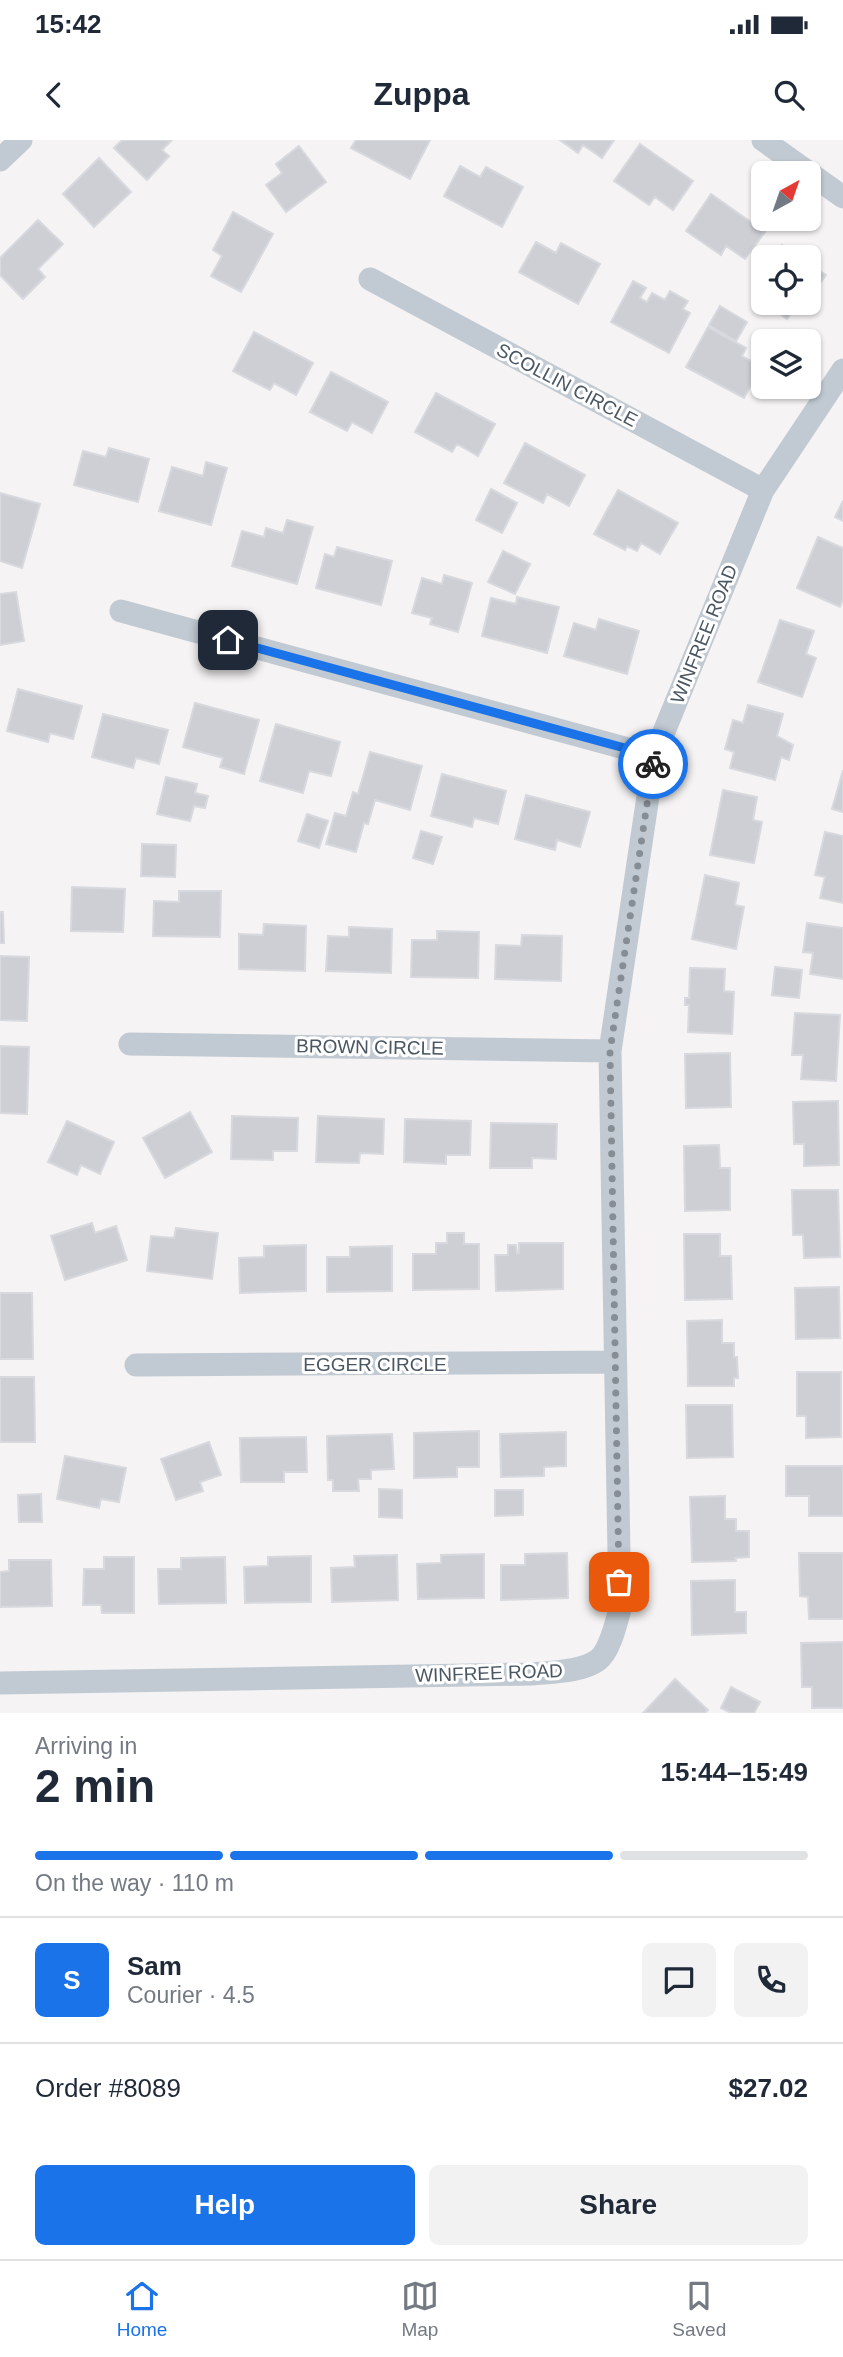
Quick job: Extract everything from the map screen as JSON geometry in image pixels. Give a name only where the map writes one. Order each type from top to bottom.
[{"type":"street","points":[[0,160],[20,140]]},
{"type":"street","points":[[763,140],[843,197]]},
{"type":"street","name":"SCOLLIN CIRCLE","points":[[370,279],[763,490]]},
{"type":"street","name":"WINFREE ROAD","points":[[0,1683],[532,1674],[570,1670],[598,1660],[612,1637],[620,1609],[610,1051],[654,756],[763,490],[843,370]]},
{"type":"street","points":[[121,611],[654,756]]},
{"type":"street","name":"BROWN CIRCLE","points":[[130,1044],[610,1051]]},
{"type":"street","name":"EGGER CIRCLE","points":[[136,1365],[614,1362]]},
{"type":"building","points":[[122,140],[172,140],[162,150],[169,156],[147,180],[114,148]]},
{"type":"building","points":[[356,140],[430,140],[410,179],[351,148]]},
{"type":"building","points":[[560,140],[614,140],[602,158],[583,145],[578,153]]},
{"type":"building","points":[[640,144],[693,181],[673,210],[655,197],[649,205],[614,181]]},
{"type":"building","points":[[299,146],[326,182],[286,212],[266,185],[282,173],[276,164]]},
{"type":"building","points":[[99,158],[131,192],[94,227],[63,194]]},
{"type":"building","points":[[460,166],[480,177],[486,167],[523,187],[502,227],[444,196]]},
{"type":"building","points":[[711,194],[751,222],[751,231],[765,232],[755,245],[751,245],[751,251],[745,259],[726,246],[721,255],[686,231]]},
{"type":"building","points":[[233,212],[273,234],[241,292],[211,276],[222,256],[213,250]]},
{"type":"building","points":[[38,220],[63,244],[38,269],[45,277],[23,299],[0,275],[0,258]]},
{"type":"building","points":[[536,242],[556,253],[561,243],[600,264],[578,304],[519,272]]},
{"type":"building","points":[[633,281],[646,288],[640,298],[647,302],[652,293],[665,300],[670,291],[688,301],[683,309],[690,313],[669,353],[611,322]]},
{"type":"building","points":[[720,306],[747,322],[736,341],[709,325]]},
{"type":"building","points":[[708,327],[746,348],[742,356],[751,361],[751,385],[744,398],[686,367]]},
{"type":"building","points":[[254,332],[313,363],[296,395],[274,383],[270,390],[233,371]]},
{"type":"building","points":[[331,372],[388,402],[372,433],[352,422],[347,431],[310,412]]},
{"type":"building","points":[[436,393],[495,424],[478,456],[457,444],[452,452],[415,432]]},
{"type":"building","points":[[525,443],[585,475],[569,506],[547,494],[543,503],[504,483]]},
{"type":"building","points":[[109,448],[149,459],[138,502],[74,485],[83,451],[106,457]]},
{"type":"building","points":[[206,462],[227,468],[211,525],[159,511],[172,467],[203,476]]},
{"type":"building","points":[[491,489],[517,503],[502,533],[476,520]]},
{"type":"building","points":[[618,490],[678,523],[660,554],[641,543],[637,551],[627,546],[625,550],[594,534]]},
{"type":"building","points":[[0,493],[40,504],[22,568],[0,561]]},
{"type":"building","points":[[843,501],[843,521],[835,517]]},
{"type":"building","points":[[287,520],[313,527],[297,584],[232,566],[242,531],[264,537],[266,528],[283,533]]},
{"type":"building","points":[[818,537],[843,548],[843,599],[840,607],[797,588]]},
{"type":"building","points":[[337,547],[392,561],[381,605],[316,588],[325,554],[334,557]]},
{"type":"building","points":[[503,551],[530,564],[515,594],[488,582]]},
{"type":"building","points":[[444,575],[472,583],[458,632],[430,624],[432,618],[412,613],[422,578],[442,584]]},
{"type":"building","points":[[16,592],[24,641],[0,645],[0,594]]},
{"type":"building","points":[[517,597],[559,607],[547,653],[482,636],[491,598],[516,604]]},
{"type":"building","points":[[599,619],[639,631],[627,674],[564,656],[574,623],[596,630]]},
{"type":"building","points":[[780,620],[814,631],[806,654],[816,658],[802,697],[758,682]]},
{"type":"building","points":[[18,689],[82,706],[73,739],[50,733],[48,742],[7,731]]},
{"type":"building","points":[[195,703],[259,720],[244,774],[220,767],[223,758],[183,747]]},
{"type":"building","points":[[748,705],[783,714],[777,736],[793,745],[789,760],[781,757],[775,780],[730,768],[734,752],[725,749],[733,720],[743,723]]},
{"type":"building","points":[[103,714],[168,730],[159,764],[136,758],[133,768],[92,757]]},
{"type":"building","points":[[276,724],[340,742],[331,776],[309,771],[303,793],[260,781]]},
{"type":"building","points":[[370,752],[422,766],[410,810],[375,800],[368,824],[364,823],[356,852],[326,844],[335,813],[346,816],[353,792],[358,794]]},
{"type":"building","points":[[843,770],[843,812],[832,809]]},
{"type":"building","points":[[442,774],[506,791],[498,824],[474,818],[472,827],[431,816]]},
{"type":"building","points":[[166,777],[197,784],[195,793],[208,796],[205,808],[194,806],[190,821],[157,814]]},
{"type":"building","points":[[723,790],[757,797],[753,820],[762,822],[754,863],[710,855]]},
{"type":"building","points":[[526,795],[590,812],[580,847],[557,840],[555,850],[515,839]]},
{"type":"building","points":[[307,814],[328,821],[319,848],[298,841]]},
{"type":"building","points":[[421,831],[442,837],[433,864],[413,858]]},
{"type":"building","points":[[825,832],[843,836],[843,903],[820,898],[825,877],[815,875]]},
{"type":"building","points":[[142,844],[176,845],[175,877],[141,876]]},
{"type":"building","points":[[705,875],[739,883],[735,905],[744,907],[736,949],[692,939]]},
{"type":"building","points":[[72,887],[125,889],[123,932],[71,931]]},
{"type":"building","points":[[179,891],[221,891],[220,937],[153,936],[154,901],[179,902]]},
{"type":"building","points":[[0,912],[3,912],[4,943],[0,943]]},
{"type":"building","points":[[807,923],[843,928],[843,979],[810,974],[813,953],[803,952]]},
{"type":"building","points":[[264,924],[306,926],[305,971],[239,969],[239,934],[263,935]]},
{"type":"building","points":[[349,927],[392,929],[391,973],[326,971],[328,936],[349,937]]},
{"type":"building","points":[[437,931],[479,932],[478,978],[411,977],[412,940],[437,940]]},
{"type":"building","points":[[522,935],[562,936],[561,981],[495,979],[496,945],[521,946]]},
{"type":"building","points":[[0,956],[29,957],[27,1021],[0,1020]]},
{"type":"building","points":[[775,967],[802,970],[799,998],[772,995]]},
{"type":"building","points":[[690,968],[725,969],[724,991],[734,992],[732,1034],[688,1032],[689,1005],[685,1005],[685,998],[689,998]]},
{"type":"building","points":[[795,1013],[840,1015],[836,1081],[801,1079],[803,1055],[792,1055]]},
{"type":"building","points":[[0,1046],[29,1047],[27,1114],[0,1113]]},
{"type":"building","points":[[730,1053],[731,1107],[686,1108],[685,1054]]},
{"type":"building","points":[[838,1101],[839,1165],[804,1166],[804,1144],[794,1144],[793,1102]]},
{"type":"building","points":[[190,1112],[212,1152],[165,1178],[143,1138]]},
{"type":"building","points":[[232,1116],[298,1118],[297,1151],[273,1151],[273,1160],[231,1159]]},
{"type":"building","points":[[318,1116],[384,1119],[383,1154],[360,1153],[359,1163],[316,1162]]},
{"type":"building","points":[[405,1119],[471,1121],[470,1155],[446,1155],[446,1164],[404,1162]]},
{"type":"building","points":[[67,1121],[114,1142],[100,1174],[81,1165],[77,1175],[48,1162]]},
{"type":"building","points":[[491,1123],[557,1124],[556,1159],[532,1158],[532,1168],[490,1168]]},
{"type":"building","points":[[719,1145],[720,1168],[730,1168],[730,1210],[685,1211],[684,1146]]},
{"type":"building","points":[[792,1190],[838,1190],[840,1257],[804,1258],[803,1235],[793,1235]]},
{"type":"building","points":[[92,1223],[95,1233],[116,1226],[127,1260],[65,1280],[51,1236]]},
{"type":"building","points":[[176,1228],[218,1233],[212,1279],[147,1271],[151,1236],[174,1238]]},
{"type":"building","points":[[447,1233],[464,1233],[464,1244],[479,1244],[479,1289],[413,1290],[413,1254],[436,1254],[436,1243],[447,1243]]},
{"type":"building","points":[[684,1234],[720,1234],[720,1256],[731,1256],[732,1299],[685,1300]]},
{"type":"building","points":[[519,1243],[563,1243],[563,1289],[496,1291],[495,1255],[508,1255],[508,1245],[516,1245],[519,1253]]},
{"type":"building","points":[[306,1245],[306,1291],[240,1293],[239,1258],[264,1257],[264,1246]]},
{"type":"building","points":[[392,1246],[392,1291],[327,1292],[327,1257],[350,1257],[350,1247]]},
{"type":"building","points":[[839,1287],[840,1338],[796,1339],[795,1288]]},
{"type":"building","points":[[0,1293],[32,1293],[33,1359],[0,1359]]},
{"type":"building","points":[[722,1320],[722,1343],[734,1343],[734,1357],[737,1357],[738,1378],[734,1378],[734,1386],[688,1386],[687,1321]]},
{"type":"building","points":[[797,1372],[841,1372],[841,1437],[806,1438],[806,1416],[797,1416]]},
{"type":"building","points":[[0,1377],[34,1377],[35,1442],[0,1442]]},
{"type":"building","points":[[686,1405],[732,1405],[733,1457],[687,1458]]},
{"type":"building","points":[[479,1431],[479,1467],[457,1467],[457,1477],[414,1478],[414,1433]]},
{"type":"building","points":[[566,1432],[566,1466],[544,1467],[544,1476],[501,1477],[500,1434]]},
{"type":"building","points":[[392,1434],[394,1469],[371,1470],[371,1479],[358,1479],[359,1491],[333,1491],[333,1480],[328,1480],[327,1436]]},
{"type":"building","points":[[306,1437],[307,1472],[284,1472],[284,1482],[241,1482],[240,1438]]},
{"type":"building","points":[[209,1442],[221,1475],[200,1482],[203,1491],[176,1500],[161,1459]]},
{"type":"building","points":[[65,1456],[126,1468],[119,1502],[101,1499],[99,1508],[57,1499]]},
{"type":"building","points":[[786,1466],[843,1466],[843,1516],[809,1516],[809,1496],[786,1496]]},
{"type":"building","points":[[379,1489],[402,1490],[402,1518],[379,1517]]},
{"type":"building","points":[[495,1490],[523,1490],[523,1515],[495,1516]]},
{"type":"building","points":[[41,1494],[42,1522],[19,1522],[18,1495]]},
{"type":"building","points":[[725,1496],[725,1519],[736,1519],[736,1531],[749,1531],[749,1557],[735,1558],[736,1561],[692,1562],[690,1497]]},
{"type":"building","points":[[567,1553],[568,1598],[501,1600],[501,1565],[525,1565],[525,1554]]},
{"type":"building","points":[[799,1553],[843,1553],[843,1619],[809,1619],[808,1597],[800,1596]]},
{"type":"building","points":[[484,1554],[484,1598],[418,1599],[417,1564],[441,1563],[441,1555]]},
{"type":"building","points":[[397,1555],[398,1600],[332,1602],[331,1568],[355,1567],[354,1556]]},
{"type":"building","points":[[311,1556],[311,1602],[245,1603],[244,1567],[268,1566],[268,1557]]},
{"type":"building","points":[[104,1557],[134,1557],[134,1613],[102,1613],[101,1605],[83,1605],[84,1569],[104,1569]]},
{"type":"building","points":[[225,1557],[226,1603],[159,1604],[158,1569],[181,1569],[181,1558]]},
{"type":"building","points":[[9,1560],[51,1560],[52,1606],[0,1607],[0,1572],[9,1571]]},
{"type":"building","points":[[735,1580],[735,1612],[746,1612],[746,1633],[692,1635],[691,1581]]},
{"type":"building","points":[[843,1642],[843,1708],[812,1708],[812,1687],[802,1687],[801,1643]]},
{"type":"building","points":[[675,1679],[708,1710],[705,1713],[643,1713]]},
{"type":"building","points":[[731,1687],[760,1702],[754,1713],[731,1713],[721,1708]]},
{"type":"way so far","points":[[619,1582],[610,1051],[653,764]]},
{"type":"route","points":[[228,640],[654,756],[653,764]]}]
